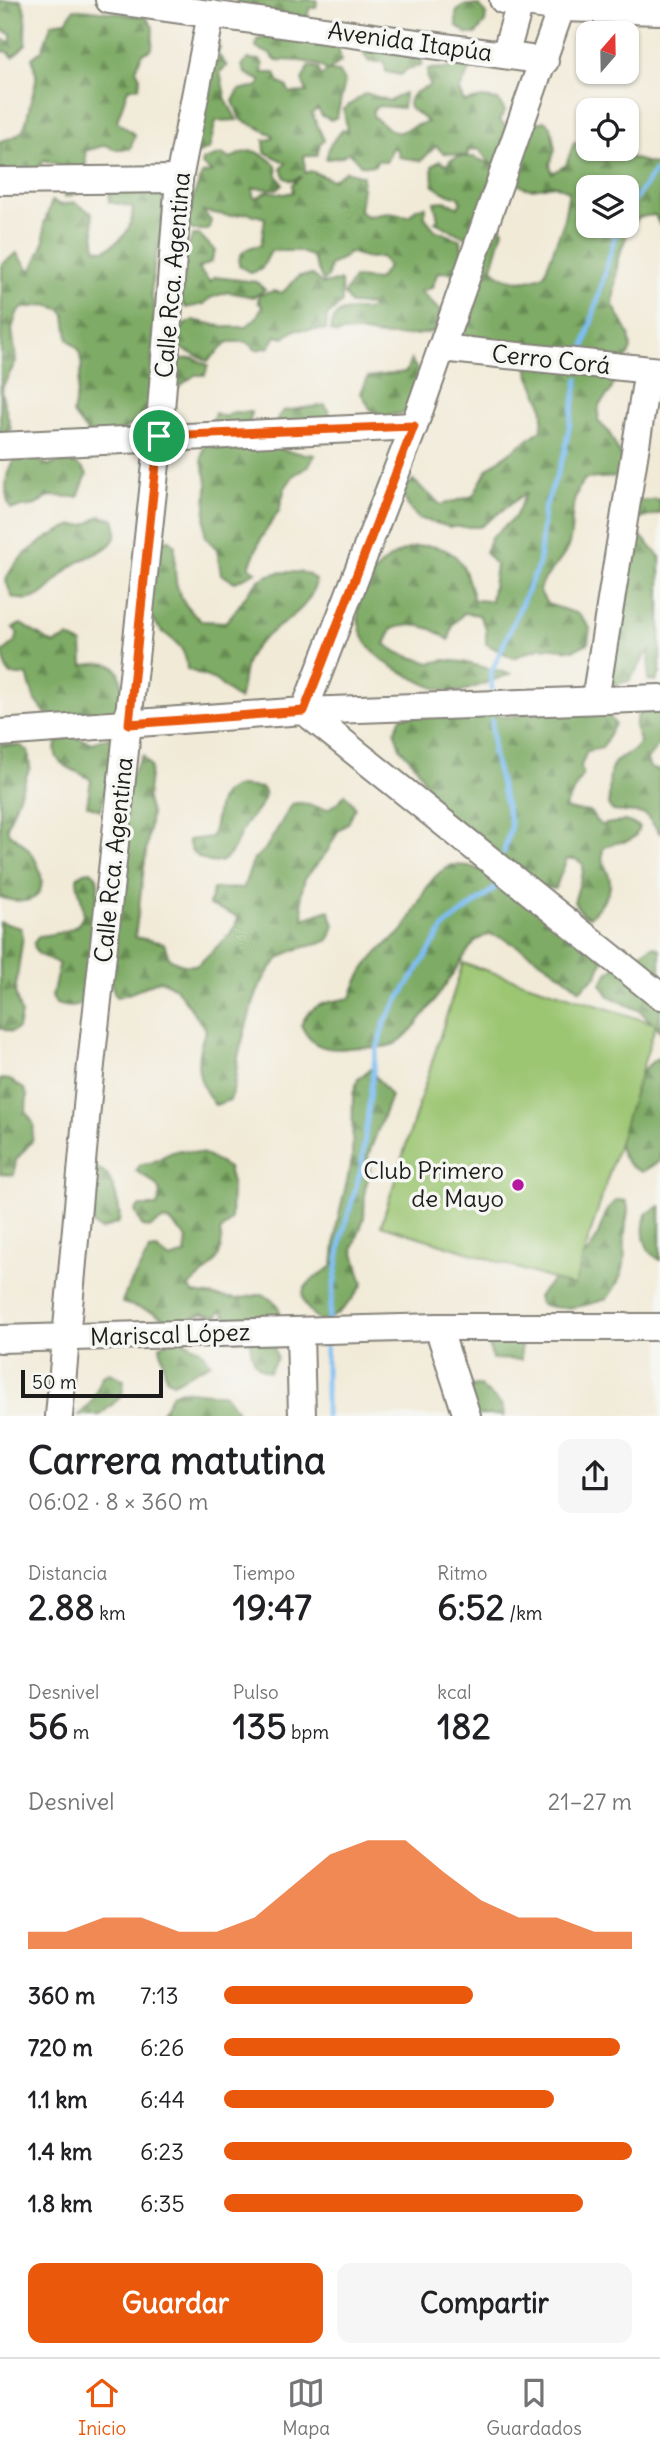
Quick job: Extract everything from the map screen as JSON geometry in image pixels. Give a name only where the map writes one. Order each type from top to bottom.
[{"type":"street","name":"Avenida Itapúa","points":[[109,0],[174,4],[211,14],[545,61]]},
{"type":"street","points":[[505,55],[515,1],[660,11]]},
{"type":"street","points":[[304,711],[414,426],[563,4]]},
{"type":"street","name":"Calle Rca. Agentina","points":[[59,1416],[90,1074],[159,436],[179,179],[211,14]]},
{"type":"street","points":[[0,181],[179,179]]},
{"type":"street","name":"Cerro Corá","points":[[441,348],[654,370]]},
{"type":"street","points":[[595,700],[654,370]]},
{"type":"street","points":[[0,446],[159,436],[414,426]]},
{"type":"street","points":[[0,733],[304,711],[660,698]]},
{"type":"street","points":[[304,711],[660,996]]},
{"type":"street","name":"Mariscal López","points":[[0,1339],[438,1328],[660,1327]]},
{"type":"street","points":[[438,1328],[467,1416]]},
{"type":"street","points":[[302,1416],[318,1331]]},
{"type":"green space","points":[[21,0],[25,11],[26,44],[13,57],[7,51],[0,52],[0,39],[11,42],[11,34],[0,29],[0,1]]},
{"type":"green space","points":[[236,0],[317,1],[316,8],[310,8],[307,17],[236,8]]},
{"type":"green space","points":[[465,5],[478,5],[486,13],[485,22],[476,34],[467,34],[456,25],[456,12]]},
{"type":"green space","points":[[74,9],[146,17],[153,27],[152,49],[142,54],[136,69],[140,77],[139,87],[128,89],[117,121],[135,135],[130,149],[113,149],[106,145],[85,151],[85,180],[72,195],[64,197],[57,164],[44,160],[39,168],[0,183],[0,141],[16,136],[26,122],[36,80],[32,58],[42,50],[52,23],[66,21]]},
{"type":"green space","points":[[269,35],[337,39],[341,61],[329,71],[339,72],[345,81],[337,117],[331,120],[322,116],[318,109],[312,113],[324,140],[317,156],[304,156],[305,173],[311,171],[332,180],[346,171],[363,176],[360,211],[366,216],[389,213],[409,216],[417,208],[426,207],[424,216],[435,230],[461,240],[463,259],[458,273],[438,272],[432,288],[420,291],[440,311],[435,331],[416,335],[379,336],[355,332],[336,334],[330,330],[336,315],[341,312],[371,309],[372,305],[350,304],[344,294],[354,278],[378,280],[388,267],[382,257],[368,258],[348,252],[345,257],[330,265],[328,277],[323,281],[312,256],[298,251],[271,251],[261,270],[251,273],[239,266],[240,257],[248,249],[261,245],[265,218],[248,213],[229,216],[203,211],[211,221],[208,230],[193,230],[183,224],[202,174],[212,172],[202,165],[203,160],[222,154],[230,159],[249,151],[264,156],[276,165],[277,175],[283,184],[277,189],[253,188],[253,196],[256,198],[268,191],[284,194],[293,192],[292,185],[302,176],[292,181],[285,178],[281,169],[286,163],[265,152],[264,140],[272,139],[273,135],[240,119],[233,101],[239,90],[259,86],[261,81],[245,73],[242,66],[248,59],[260,60],[263,64],[262,73],[275,73],[279,83],[286,86],[290,93],[307,92],[302,80],[309,66],[318,68],[321,76],[327,71],[316,64],[275,60],[270,54],[256,48],[257,40]]},
{"type":"green space","points":[[216,37],[220,49],[217,53],[227,66],[220,72],[226,100],[237,120],[216,121],[209,149],[194,155],[179,132],[177,119],[185,107],[195,100]]},
{"type":"green space","points":[[372,47],[395,55],[410,52],[423,59],[421,66],[407,69],[401,75],[386,72],[384,62],[369,62],[364,54]]},
{"type":"green space","points":[[458,60],[467,63],[470,70],[459,91],[464,102],[482,98],[498,100],[505,111],[499,120],[507,127],[499,164],[490,164],[479,149],[469,150],[467,156],[443,153],[436,146],[421,161],[399,157],[397,149],[393,148],[386,162],[378,160],[374,166],[361,165],[349,152],[341,157],[326,159],[330,145],[342,130],[347,132],[344,109],[366,93],[390,101],[404,93],[403,108],[379,106],[373,109],[373,116],[390,130],[399,132],[428,122],[409,107],[409,102],[416,93],[431,85],[427,79],[428,69],[449,68]]},
{"type":"green space","points":[[544,121],[551,126],[555,150],[550,164],[552,173],[566,165],[574,142],[576,161],[639,160],[660,166],[660,226],[655,215],[639,217],[639,175],[576,175],[576,238],[626,238],[618,258],[613,305],[629,334],[631,349],[610,392],[599,405],[598,421],[609,432],[624,463],[617,477],[585,479],[575,499],[569,545],[539,590],[547,604],[579,614],[590,628],[588,643],[574,650],[541,647],[513,658],[486,644],[486,629],[479,615],[464,613],[453,624],[449,640],[422,626],[407,625],[392,629],[385,644],[399,653],[430,663],[445,660],[462,662],[512,674],[470,689],[450,692],[417,680],[375,654],[360,630],[359,605],[368,582],[384,563],[405,550],[429,546],[456,557],[466,574],[474,600],[491,601],[496,565],[485,552],[491,538],[515,517],[527,492],[480,527],[450,527],[418,518],[408,506],[402,492],[413,480],[441,505],[473,496],[488,468],[541,430],[542,407],[529,375],[526,353],[469,338],[462,326],[460,312],[467,281],[498,224],[503,230],[492,268],[509,279],[530,280],[544,275],[563,224],[569,191],[555,185],[528,188],[519,184],[514,179],[516,141],[536,123]]},
{"type":"green space","points":[[474,157],[496,167],[474,233],[464,237],[435,222],[438,219],[434,202],[445,201],[458,207],[461,202],[459,197],[443,192],[433,185],[432,166],[440,161],[447,165],[450,160]]},
{"type":"green space","points":[[142,180],[163,199],[163,235],[155,259],[151,294],[155,310],[150,402],[137,425],[129,426],[115,435],[89,435],[73,414],[82,366],[79,350],[68,339],[65,315],[60,309],[46,305],[23,308],[17,313],[12,329],[16,361],[1,390],[11,429],[7,438],[0,440],[2,264],[17,253],[31,272],[44,243],[44,224],[52,201],[61,205],[74,202],[92,213],[96,249],[105,250],[126,233],[133,207],[109,202],[110,187]]},
{"type":"green space","points":[[193,235],[200,235],[215,251],[211,262],[198,268],[210,282],[215,277],[257,282],[265,290],[253,297],[228,292],[210,298],[204,304],[186,308],[178,296],[182,260]]},
{"type":"green space","points":[[313,275],[322,284],[341,281],[342,303],[327,316],[326,330],[295,330],[284,338],[276,336],[269,347],[256,350],[247,342],[228,342],[208,361],[182,349],[175,340],[184,325],[193,320],[225,327],[246,327],[257,317],[262,306],[258,302],[259,295],[274,291],[282,293],[299,276]]},
{"type":"green space","points":[[193,358],[208,365],[205,375],[195,375],[173,391],[174,360]]},
{"type":"green space","points":[[411,360],[422,377],[404,413],[381,417],[371,410],[361,393],[368,377],[406,372]]},
{"type":"green space","points":[[325,405],[330,414],[325,420],[280,425],[277,419],[283,411]]},
{"type":"green space","points":[[233,412],[251,412],[250,423],[211,425],[215,413],[226,417]]},
{"type":"green space","points":[[257,436],[285,451],[315,455],[308,467],[294,475],[285,488],[279,511],[261,538],[249,567],[256,572],[235,582],[221,574],[217,549],[205,537],[207,485],[202,453],[204,446]]},
{"type":"green space","points":[[32,456],[48,465],[69,462],[83,469],[87,474],[78,497],[48,496],[36,505],[11,509],[6,490],[9,469],[16,458]]},
{"type":"green space","points":[[660,499],[660,513],[633,521],[638,501]]},
{"type":"green space","points":[[100,516],[114,519],[115,538],[110,544],[72,566],[39,596],[31,599],[12,597],[6,581],[23,556],[60,531],[85,525]]},
{"type":"green space","points":[[629,531],[638,533],[660,557],[660,673],[656,681],[648,680],[650,650],[629,681],[604,687]]},
{"type":"green space","points":[[170,540],[175,546],[176,578],[180,595],[201,621],[225,622],[258,581],[266,576],[299,572],[308,574],[316,581],[305,604],[251,653],[246,664],[239,700],[215,680],[187,669],[180,647],[148,614],[155,547],[161,541]]},
{"type":"green space","points":[[21,624],[54,644],[68,637],[82,644],[83,666],[107,664],[114,667],[121,679],[123,712],[50,719],[34,698],[27,675],[11,675],[6,668],[3,652],[15,642],[18,634],[13,628]]},
{"type":"green space","points":[[660,699],[660,743],[647,760],[650,768],[660,771],[660,833],[645,814],[613,811],[608,805],[613,765],[619,758],[635,749],[640,741],[635,726],[639,711]]},
{"type":"green space","points":[[596,708],[607,713],[615,724],[602,748],[587,751],[581,766],[583,774],[564,809],[590,812],[600,825],[625,821],[639,826],[634,838],[603,849],[610,887],[590,917],[583,915],[574,902],[583,864],[575,859],[567,859],[555,889],[538,887],[443,817],[416,766],[400,748],[395,732],[401,717],[465,710],[510,717],[549,710]]},
{"type":"green space","points":[[71,736],[93,743],[116,737],[116,772],[100,810],[87,805],[91,780],[65,766],[56,756],[57,741]]},
{"type":"green space","points":[[0,744],[21,746],[28,751],[30,767],[7,827],[9,834],[22,843],[39,868],[42,880],[40,891],[32,899],[19,901],[0,897]]},
{"type":"green space","points":[[143,755],[151,767],[147,799],[151,814],[135,937],[164,943],[169,958],[183,965],[198,965],[232,932],[239,917],[209,905],[213,889],[243,888],[254,859],[266,848],[292,804],[307,804],[324,809],[337,803],[345,794],[355,807],[349,822],[338,831],[327,852],[305,878],[301,894],[304,919],[329,910],[334,925],[329,940],[288,953],[274,964],[266,975],[250,1014],[230,1100],[215,1105],[203,1087],[198,1069],[206,1030],[176,988],[161,980],[116,997],[110,981],[118,799]]},
{"type":"green space","points":[[239,786],[262,788],[265,795],[262,803],[247,822],[227,857],[214,862],[201,858],[193,852],[188,840],[211,837],[220,800],[230,789]]},
{"type":"green space","points":[[452,865],[469,866],[524,885],[603,960],[597,975],[580,990],[509,941],[488,935],[475,941],[426,1012],[396,1043],[379,1047],[333,1049],[315,1043],[301,1025],[305,1017],[321,1004],[351,998],[356,983],[369,962],[401,932],[435,877]]},
{"type":"green space","points":[[91,871],[97,877],[98,885],[91,995],[75,1006],[62,1006],[56,1004],[52,997],[59,964],[39,955],[34,943],[39,936],[67,931],[79,923],[83,911],[77,878],[84,872]]},
{"type":"green space","points":[[0,922],[21,928],[23,936],[15,992],[21,1014],[18,1029],[11,1032],[0,1028]]},
{"type":"green space","points":[[653,946],[660,949],[660,1031],[640,1011],[609,996],[601,984],[609,971]]},
{"type":"green space","points":[[463,963],[656,1024],[574,1286],[381,1225]]},
{"type":"green space","points":[[660,1057],[660,1161],[642,1172],[625,1160],[620,1151],[619,1140],[637,1082],[651,1063]]},
{"type":"green space","points":[[370,1069],[391,1096],[368,1156],[370,1172],[365,1189],[364,1218],[353,1249],[363,1284],[339,1313],[320,1321],[310,1312],[302,1296],[308,1284],[333,1266],[337,1223],[352,1160],[353,1094],[358,1079]]},
{"type":"green space","points":[[0,1079],[10,1080],[24,1089],[27,1095],[26,1111],[34,1125],[32,1141],[16,1160],[14,1175],[0,1174]]},
{"type":"green space","points":[[181,1150],[204,1154],[228,1168],[232,1183],[231,1220],[220,1232],[221,1250],[214,1264],[188,1287],[193,1293],[237,1299],[263,1294],[277,1304],[280,1312],[268,1323],[277,1358],[269,1372],[253,1359],[249,1322],[225,1316],[222,1310],[217,1316],[202,1313],[180,1323],[172,1323],[153,1312],[122,1303],[149,1250],[157,1249],[170,1259],[185,1254],[187,1238],[170,1221],[163,1220],[149,1228],[142,1226],[135,1211],[140,1206],[157,1206],[160,1194],[156,1185],[136,1171],[141,1164]]},
{"type":"green space","points":[[85,1163],[106,1174],[118,1204],[119,1222],[101,1230],[93,1225],[92,1201],[80,1178]]},
{"type":"green space","points":[[617,1200],[626,1201],[628,1207],[624,1262],[620,1277],[607,1299],[566,1308],[541,1304],[538,1297],[544,1289],[588,1251],[597,1237],[608,1209]]},
{"type":"green space","points":[[660,1206],[660,1260],[647,1246],[644,1227],[646,1214]]},
{"type":"green space","points":[[505,1337],[521,1344],[521,1360],[492,1359],[489,1343],[495,1338]]},
{"type":"green space","points":[[178,1338],[200,1349],[211,1363],[173,1383],[166,1378],[160,1346]]},
{"type":"green space","points":[[110,1373],[124,1380],[122,1396],[100,1415],[79,1415],[93,1400],[102,1376]]},
{"type":"green space","points":[[480,1386],[501,1404],[504,1415],[472,1415],[466,1387]]},
{"type":"green space","points":[[181,1390],[226,1395],[236,1409],[236,1415],[160,1415],[172,1394]]},
{"type":"waterway","points":[[639,194],[660,164]]},
{"type":"waterway","points":[[584,348],[615,238]]},
{"type":"waterway","points":[[492,689],[491,673],[539,564],[544,510],[564,455],[578,379]]},
{"type":"waterway","points":[[492,720],[493,753],[511,825],[504,852]]},
{"type":"waterway","points":[[328,1322],[342,1236],[361,1169],[375,1056],[385,1021],[445,926],[494,889],[496,884]]},
{"type":"waterway","points":[[326,1338],[326,1416]]},
{"type":"place","name":"Club Primero de Mayo","points":[[518,1185]]},
{"type":"route","points":[[414,426],[304,711],[129,724],[159,436],[414,426]]}]
